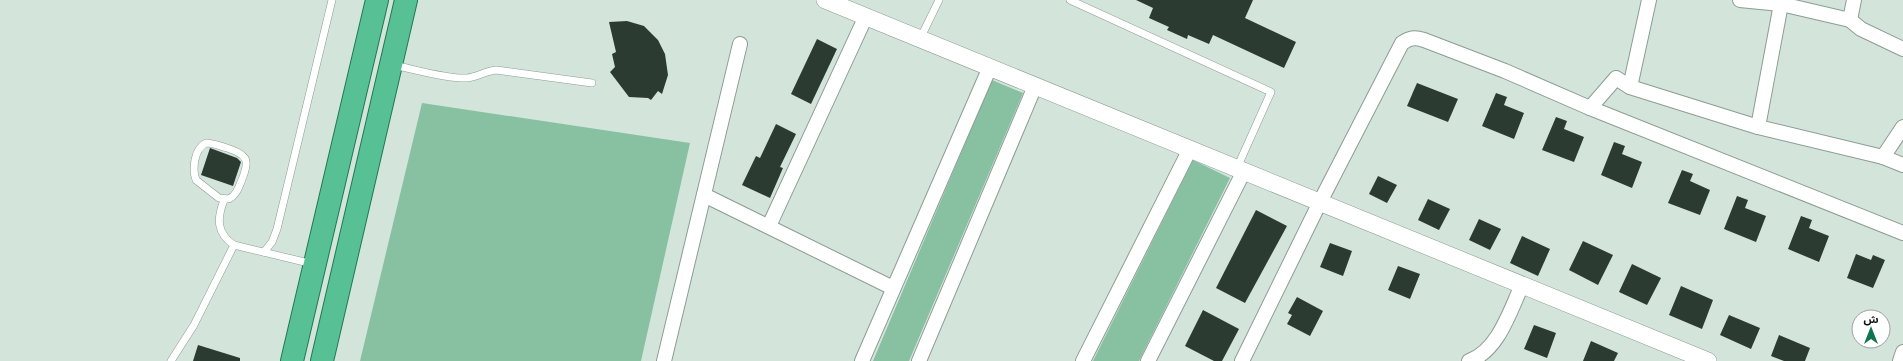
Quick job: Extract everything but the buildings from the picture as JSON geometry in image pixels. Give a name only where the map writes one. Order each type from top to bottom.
[{"type":"highway","points":[[292,361],[362,57],[377,0]]},
{"type":"highway","points":[[322,361],[406,0]]},
{"type":"highway","points":[[362,57],[391,65]]},
{"type":"street","points":[[826,0],[1708,361]]},
{"type":"street","points":[[1630,87],[1649,0]]},
{"type":"street","points":[[1740,0],[1781,4],[1850,20],[1860,29],[1903,48]]},
{"type":"street","points":[[1850,20],[1854,0]]},
{"type":"street","points":[[1758,127],[1781,4]]},
{"type":"street","points":[[769,226],[866,16]]},
{"type":"street","points":[[1242,361],[1320,202],[1402,43],[1408,38],[1415,37],[1424,40],[1506,71],[1590,108],[1903,233]]},
{"type":"street","points":[[664,361],[740,44]]},
{"type":"street","points":[[862,361],[990,68]]},
{"type":"street","points":[[1590,108],[1616,78],[1630,87],[1758,127],[1883,157],[1903,165]]},
{"type":"street","points":[[919,361],[1034,86]]},
{"type":"street","points":[[1883,157],[1903,127]]},
{"type":"street","points":[[1083,361],[1190,149]]},
{"type":"street","points":[[1148,361],[1240,170]]},
{"type":"street","points":[[704,195],[893,288]]},
{"type":"street","points":[[1469,361],[1477,358],[1497,339],[1522,285]]},
{"type":"street","points":[[1900,361],[1903,352]]},
{"type":"lane","points":[[264,252],[272,242],[278,229],[332,0]]},
{"type":"lane","points":[[920,39],[939,0]]},
{"type":"lane","points":[[1070,0],[1271,92],[1240,170]]},
{"type":"lane","points":[[391,65],[464,78],[479,76],[496,70],[592,83]]},
{"type":"lane","points":[[206,143],[237,151],[243,154],[246,159],[245,171],[234,197],[224,200],[200,184],[194,174],[198,149],[206,143]]},
{"type":"lane","points":[[224,200],[218,217],[218,226],[228,241],[234,245],[314,264]]},
{"type":"lane","points":[[171,361],[198,318],[234,245]]},
{"type":"green space","points":[[992,80],[1023,93],[909,361],[873,361]]},
{"type":"green space","points":[[422,103],[690,143],[641,361],[360,361]]},
{"type":"green space","points":[[1193,160],[1230,178],[1139,361],[1093,361]]}]
